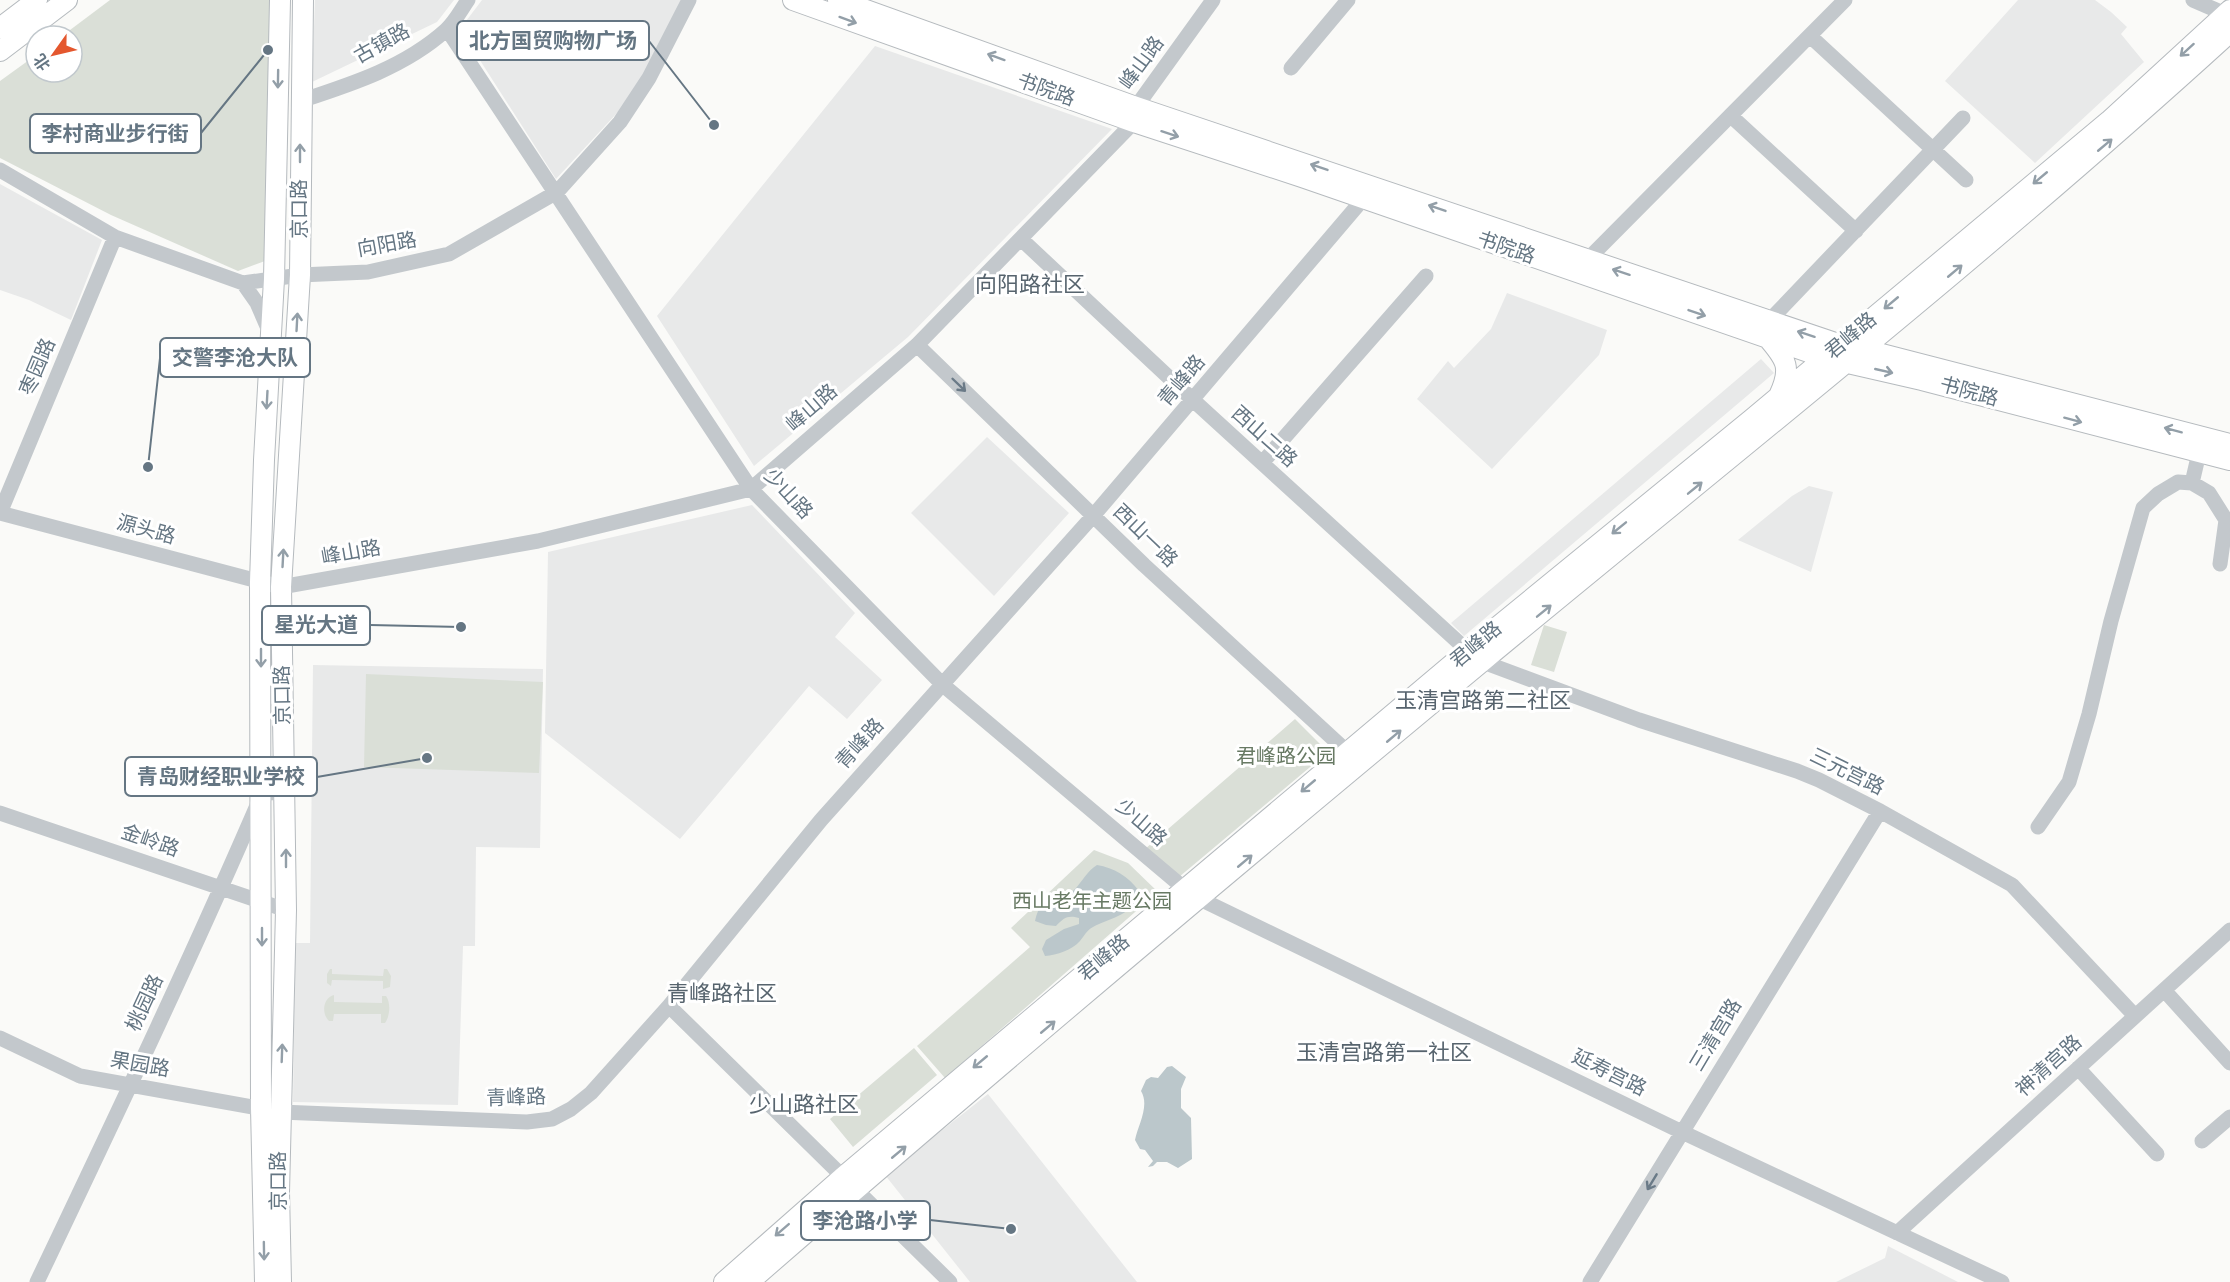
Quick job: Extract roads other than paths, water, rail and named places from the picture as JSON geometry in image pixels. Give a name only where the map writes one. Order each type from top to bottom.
[{"type":"main road","points":[[0,28],[37,0]]},
{"type":"main road","points":[[0,51],[67,0]]},
{"type":"main road","name":"京口路","points":[[280,0],[274,279],[260,582],[262,902],[271,1110],[279,1192],[281,1282]]},
{"type":"main road","name":"京口路","points":[[265,1282],[271,1110],[286,910],[282,587],[300,275],[300,101],[303,0]]},
{"type":"main road","name":"书院路","points":[[793,0],[1768,329]]},
{"type":"main road","name":"书院路","points":[[838,0],[1135,114]]},
{"type":"main road","name":"君峰路","points":[[723,1282],[848,1184],[1354,759],[1778,398],[1838,355],[1862,349],[2119,133],[2229,18]]},
{"type":"main road","name":"君峰路","points":[[1475,656],[1838,355],[2229,18]]},
{"type":"main road","name":"书院路","points":[[1369,193],[1587,260],[1838,355],[2230,460]]},
{"type":"main road","points":[[1768,329],[1785,362],[1787,372],[1778,398]]},
{"type":"main road","name":"书院路","points":[[1862,349],[2230,444]]},
{"type":"main road","name":"君峰路","points":[[749,1282],[848,1184]]},
{"type":"street","name":"古镇路","points":[[300,101],[382,72],[447,29],[468,0]]},
{"type":"street","name":"向阳路","points":[[0,170],[115,237],[243,283],[300,275],[368,272],[450,254],[557,192],[626,113],[649,78],[689,0]]},
{"type":"street","name":"峰山路","points":[[282,587],[538,541],[751,489],[917,345],[1021,238],[1135,114],[1213,0]]},
{"type":"street","points":[[1291,68],[1348,0]]},
{"type":"street","points":[[1587,260],[1845,0]]},
{"type":"street","points":[[2193,0],[2229,18]]},
{"type":"street","name":"少山路","points":[[447,29],[557,192],[751,489],[943,685],[1192,894]]},
{"type":"street","points":[[1810,36],[1966,180]]},
{"type":"street","points":[[1731,116],[1856,231]]},
{"type":"street","points":[[1768,329],[1856,231],[1963,118]]},
{"type":"street","name":"青峰路","points":[[271,1110],[527,1122],[552,1119],[572,1108],[591,1093],[669,1006],[821,820],[1093,516],[1369,193]]},
{"type":"street","name":"枣园路","points":[[0,513],[115,237]]},
{"type":"street","name":"西山二路","points":[[1021,238],[1193,400],[1475,656]]},
{"type":"street","points":[[1262,463],[1426,276]]},
{"type":"street","points":[[243,283],[257,303],[271,334]]},
{"type":"street","name":"西山一路","points":[[917,345],[1144,565],[1354,759]]},
{"type":"street","points":[[2192,483],[2199,453]]},
{"type":"street","points":[[2038,827],[2069,782],[2143,508],[2158,494],[2178,482],[2192,483],[2209,493],[2226,520],[2220,564]]},
{"type":"street","name":"源头路","points":[[0,513],[282,587]]},
{"type":"street","name":"三元宫路","points":[[1475,656],[1639,720],[1797,771],[1880,811],[2012,885],[2135,1016]]},
{"type":"street","points":[[262,794],[285,791]]},
{"type":"street","name":"桃园路","points":[[37,1282],[131,1085],[262,794]]},
{"type":"street","name":"三清宫路","points":[[1590,1282],[1880,811]]},
{"type":"street","name":"金岭路","points":[[0,813],[286,910]]},
{"type":"street","name":"延寿宫路","points":[[1192,894],[1682,1132],[2002,1282]]},
{"type":"street","name":"神清宫路","points":[[1897,1233],[2230,930]]},
{"type":"street","points":[[2164,990],[2230,1063]]},
{"type":"street","points":[[669,1006],[950,1282]]},
{"type":"street","name":"果园路","points":[[0,1038],[80,1076],[271,1110]]},
{"type":"street","points":[[2078,1068],[2157,1154]]},
{"type":"street","points":[[2202,1141],[2230,1117]]},
{"type":"place","name":"李村商业步行街","points":[[268,50]]},
{"type":"place","name":"北方国贸购物广场","points":[[714,125]]},
{"type":"place","name":"交警李沧大队","points":[[148,467]]},
{"type":"place","name":"星光大道","points":[[461,627]]},
{"type":"place","name":"青岛财经职业学校","points":[[427,758]]},
{"type":"place","name":"李沧路小学","points":[[1011,1229]]},
{"type":"district","name":"向阳路社区","points":[[1030,285]]},
{"type":"district","name":"玉清宫路第二社区","points":[[1483,701]]},
{"type":"district","name":"青峰路社区","points":[[722,994]]},
{"type":"district","name":"玉清宫路第一社区","points":[[1384,1053]]},
{"type":"district","name":"少山路社区","points":[[804,1105]]},
{"type":"park label","name":"君峰路公园","points":[[1286,757]]},
{"type":"park label","name":"西山老年主题公园","points":[[1092,902]]}]
